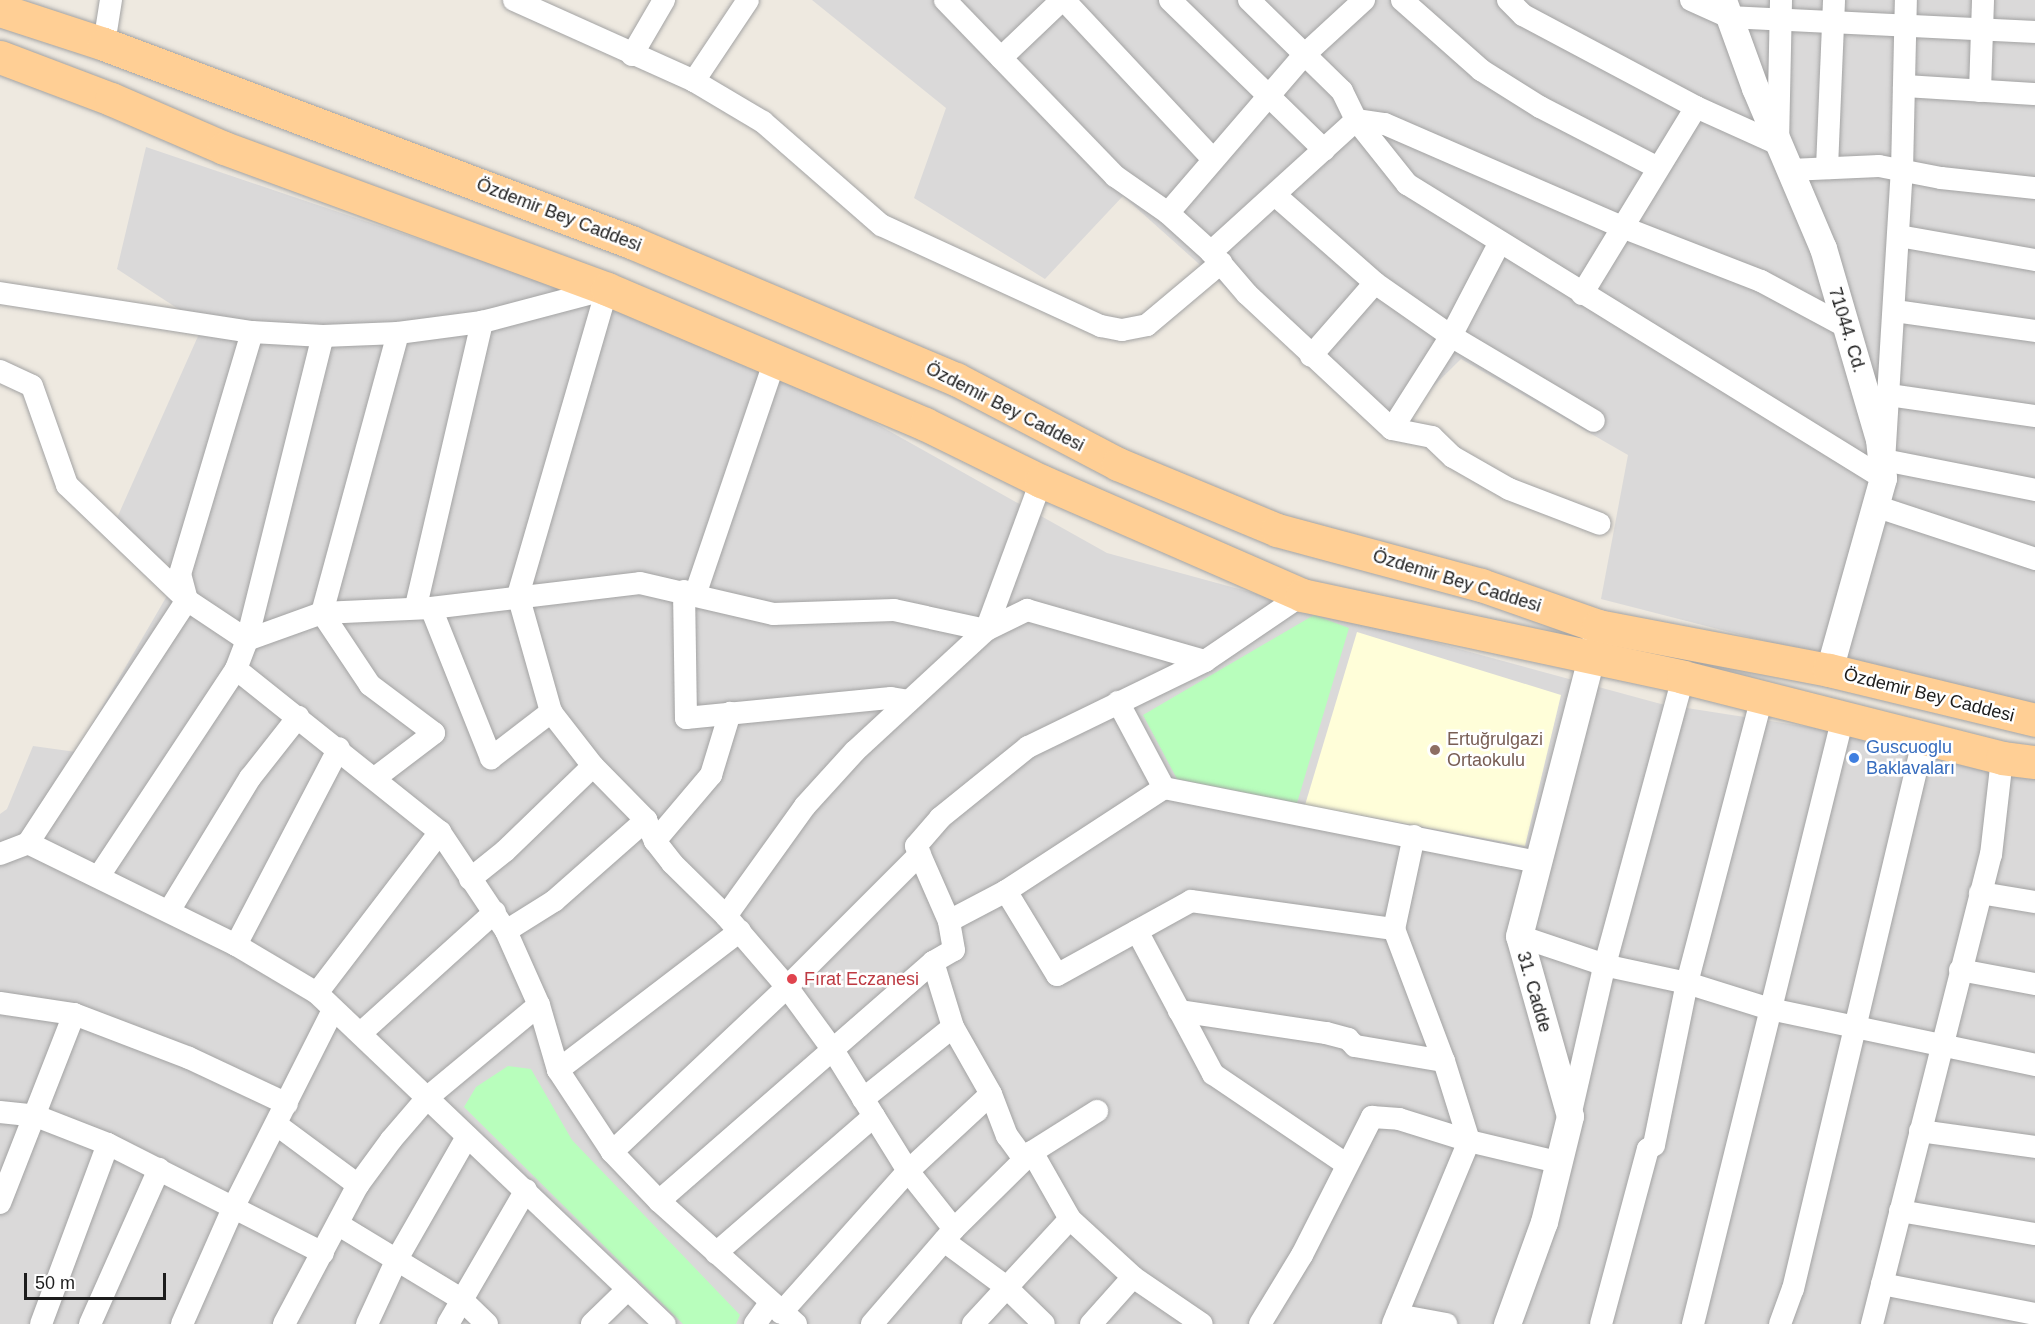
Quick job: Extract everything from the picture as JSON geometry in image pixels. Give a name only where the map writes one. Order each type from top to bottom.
[{"type":"main road","name":"Özdemir Bey Caddesi","points":[[0,10],[104,44],[631,242],[956,379],[1118,464],[1277,530],[1481,585],[1595,642],[1828,670],[2035,720]]},
{"type":"main road","points":[[0,57],[111,99],[224,148],[607,289],[925,424],[1041,480],[1302,595],[1595,642],[1683,677],[2002,758],[2035,762]]},
{"type":"street","points":[[104,44],[111,0]]},
{"type":"street","points":[[514,0],[694,81],[763,122],[881,225],[1101,326],[1122,330],[1147,325],[1216,258],[1275,195],[1356,120]]},
{"type":"street","points":[[632,55],[664,0]]},
{"type":"street","points":[[694,81],[748,0]]},
{"type":"street","points":[[945,0],[1115,176],[1168,213],[1216,258],[1311,356],[1392,429],[1432,437],[1453,457],[1509,489],[1600,524]]},
{"type":"street","points":[[1001,58],[1063,0],[1212,158]]},
{"type":"street","points":[[1170,0],[1324,150]]},
{"type":"street","points":[[1168,213],[1212,158],[1304,56],[1364,0]]},
{"type":"street","points":[[1402,0],[1481,70],[1540,107],[1658,168]]},
{"type":"street","points":[[1508,0],[1522,15],[1696,107],[1778,144],[1781,10]]},
{"type":"street","points":[[1691,0],[1726,9],[1833,11],[1904,24],[2035,32]]},
{"type":"street","points":[[1884,469],[1899,236],[1906,0]]},
{"type":"street","points":[[1980,91],[1983,0]]},
{"type":"street","points":[[1256,2],[1304,56],[1342,91],[1356,120],[1407,184],[1581,294],[1884,469],[2035,490]]},
{"type":"street","name":"71044. Cd.","points":[[1726,9],[1778,144],[1823,248],[1843,325],[1873,409],[1884,469],[1828,670]]},
{"type":"street","points":[[1827,168],[1833,11]]},
{"type":"street","points":[[1904,86],[2035,94]]},
{"type":"street","points":[[1581,294],[1696,107]]},
{"type":"street","points":[[1356,120],[1385,124],[1622,227],[1761,281],[1843,325]]},
{"type":"street","points":[[1790,170],[1879,166],[2035,188]]},
{"type":"street","points":[[1275,195],[1375,283],[1451,336],[1594,421]]},
{"type":"street","points":[[1899,236],[2035,260]]},
{"type":"street","points":[[1392,429],[1451,336],[1500,242]]},
{"type":"street","points":[[1311,356],[1375,283]]},
{"type":"street","points":[[0,292],[252,332],[323,336],[398,333],[482,322],[607,289]]},
{"type":"street","points":[[607,289],[518,595],[551,712],[593,766],[646,820],[655,841],[733,924],[787,987],[832,1050],[949,1235],[1044,1324]]},
{"type":"street","points":[[1895,310],[2035,331]]},
{"type":"street","points":[[482,322],[423,607],[491,758],[551,712]]},
{"type":"street","points":[[0,854],[28,843],[187,600],[180,574],[252,332]]},
{"type":"street","points":[[375,778],[434,733],[370,685],[322,613],[398,333]]},
{"type":"street","points":[[99,876],[236,669],[247,640],[323,336]]},
{"type":"street","points":[[775,360],[689,593],[686,718],[891,698],[908,701]]},
{"type":"street","points":[[0,371],[32,386],[67,485],[187,600],[247,640]]},
{"type":"street","points":[[1889,396],[2035,416]]},
{"type":"street","points":[[986,630],[1041,480]]},
{"type":"street","points":[[1875,506],[2035,559]]},
{"type":"street","points":[[247,640],[322,613],[423,607],[640,583],[773,614],[894,610],[986,630]]},
{"type":"street","points":[[659,1201],[933,962],[954,950],[949,921],[916,846],[940,818],[1028,747],[1205,662],[1302,595]]},
{"type":"street","points":[[558,1070],[733,924],[805,806],[855,751],[986,630],[1027,610],[1205,662]]},
{"type":"street","name":"31. Cadde","points":[[1570,1116],[1519,936],[1595,642]]},
{"type":"street","points":[[236,669],[339,748],[440,832],[506,931],[539,1005],[558,1070],[612,1152],[659,1201],[782,1313]]},
{"type":"street","points":[[1507,1324],[1544,1222],[1603,972],[1608,966],[1683,677]]},
{"type":"street","points":[[1601,1324],[1648,1149],[1654,1145],[1687,983],[1762,697]]},
{"type":"street","points":[[1118,702],[1164,788]]},
{"type":"street","points":[[655,841],[711,775],[730,713]]},
{"type":"street","points":[[169,911],[250,778],[298,717]]},
{"type":"street","points":[[1693,1324],[1843,717]]},
{"type":"street","points":[[1780,1324],[1793,1289],[1924,737]]},
{"type":"street","points":[[236,945],[339,748]]},
{"type":"street","points":[[1872,1324],[1991,855],[2002,758]]},
{"type":"street","points":[[470,879],[505,851],[593,766]]},
{"type":"street","points":[[949,921],[1006,891],[1164,788],[1539,862]]},
{"type":"street","points":[[506,931],[554,901],[646,820]]},
{"type":"street","points":[[317,993],[440,832]]},
{"type":"street","points":[[1414,836],[1394,930],[1444,1061],[1469,1141],[1395,1319],[1446,1324]]},
{"type":"street","points":[[28,843],[236,945],[317,993],[333,1010],[362,1032],[428,1096],[466,1137],[526,1190],[665,1324]]},
{"type":"street","points":[[612,1152],[787,987],[920,854]]},
{"type":"street","points":[[1006,891],[1057,975],[1191,901],[1394,930]]},
{"type":"street","points":[[1980,893],[2035,902]]},
{"type":"street","points":[[362,1032],[495,912]]},
{"type":"street","points":[[1137,931],[1213,1074],[1346,1164]]},
{"type":"street","points":[[1519,936],[1608,966],[1687,983],[1770,1009],[1943,1049],[2035,1065]]},
{"type":"street","points":[[933,962],[953,1027],[991,1094],[1007,1136],[1028,1155],[1070,1219],[1133,1277],[1203,1324]]},
{"type":"street","points":[[1960,970],[2035,984]]},
{"type":"street","points":[[0,1003],[74,1014],[189,1058],[287,1104]]},
{"type":"street","points":[[285,1324],[358,1185],[428,1096],[539,1005]]},
{"type":"street","points":[[182,1324],[234,1206],[277,1125],[333,1010]]},
{"type":"street","points":[[1179,1011],[1326,1033],[1348,1039],[1354,1046],[1444,1061]]},
{"type":"street","points":[[0,1203],[36,1116],[74,1014]]},
{"type":"street","points":[[716,1254],[953,1027]]},
{"type":"street","points":[[755,1324],[782,1313],[908,1171],[991,1094]]},
{"type":"street","points":[[873,1324],[949,1235],[1028,1155],[1097,1111]]},
{"type":"street","points":[[0,1112],[36,1116],[108,1144],[323,1253]]},
{"type":"street","points":[[1260,1324],[1302,1255],[1346,1164],[1372,1117],[1399,1119],[1469,1141],[1557,1162]]},
{"type":"street","points":[[277,1125],[358,1185]]},
{"type":"street","points":[[1920,1131],[2035,1147]]},
{"type":"street","points":[[367,1324],[397,1259],[466,1137]]},
{"type":"street","points":[[41,1324],[108,1144]]},
{"type":"street","points":[[90,1324],[159,1168]]},
{"type":"street","points":[[448,1324],[526,1190]]},
{"type":"street","points":[[1900,1211],[2035,1234]]},
{"type":"street","points":[[973,1324],[1005,1286],[1070,1219]]},
{"type":"street","points":[[339,1225],[461,1299],[487,1324]]},
{"type":"street","points":[[1091,1324],[1133,1277]]},
{"type":"street","points":[[1882,1284],[2026,1316]]},
{"type":"street","points":[[592,1324],[628,1289]]},
{"type":"shaded area","points":[[812,0],[2035,0],[2035,704],[1978,696],[1601,599],[1628,455],[1461,359],[1387,432],[1123,196],[1045,279],[914,198],[946,108]]},
{"type":"shaded area","points":[[146,147],[741,348],[1107,553],[1661,704],[2035,762],[2035,1324],[0,1324],[0,814],[7,809],[33,746],[76,752],[182,570],[108,538],[203,325],[117,269]]},
{"type":"shaded area","name":"Ertuğrulgazi Ortaokulu","points":[[1357,632],[1561,695],[1525,846],[1305,805]]},
{"type":"green space","points":[[1314,615],[1349,628],[1297,803],[1177,779],[1143,715]]},
{"type":"green space","points":[[508,1066],[531,1069],[572,1140],[740,1315],[736,1324],[683,1324],[464,1107],[476,1087]]},
{"type":"place","name":"Ertuğrulgazi Ortaokulu","points":[[1435,750]]},
{"type":"place","name":"Guscuoglu Baklavaları","points":[[1854,758]]},
{"type":"place","name":"Fırat Eczanesi","points":[[792,979]]}]
